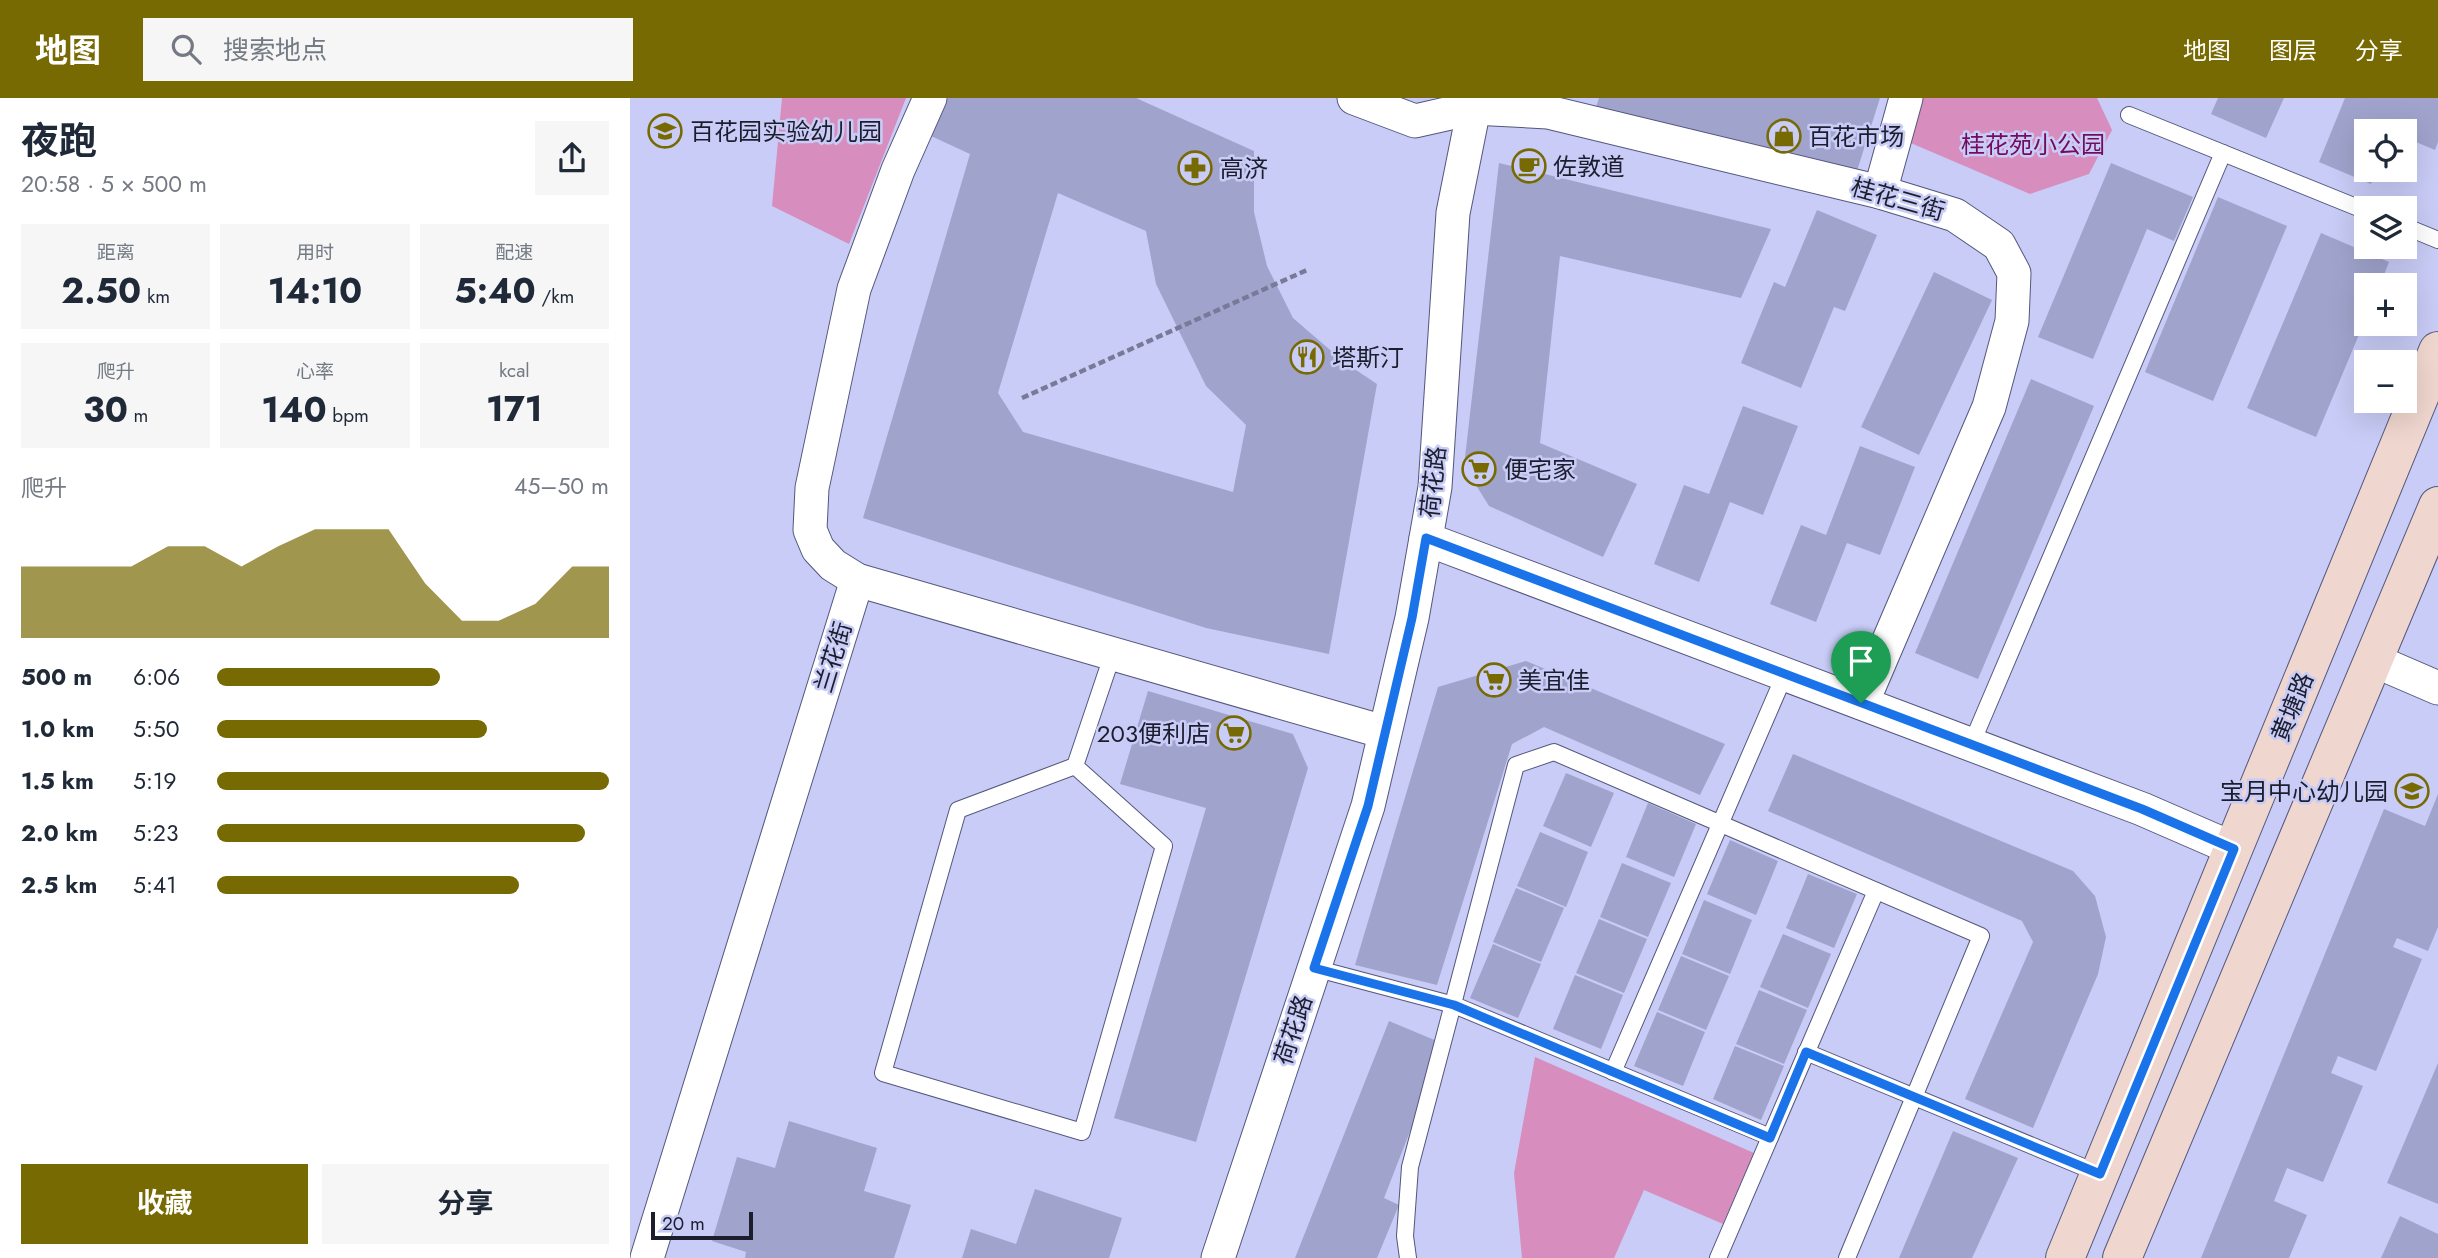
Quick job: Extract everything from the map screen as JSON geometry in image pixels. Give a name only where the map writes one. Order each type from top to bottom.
[{"type":"main road","name":"黄塘路","points":[[2065,1258],[2438,351]]},
{"type":"main road","points":[[2122,1258],[2438,506]]},
{"type":"street","points":[[929,98],[898,170],[854,289],[812,488],[810,530],[818,549],[833,565],[858,580],[1384,732]]},
{"type":"street","name":"桂花三街","points":[[1354,98],[1415,121],[1475,103],[1548,112],[1880,192],[1955,215],[1999,246],[2014,273],[2012,321],[1989,407],[1861,703]]},
{"type":"street","points":[[1880,192],[1906,98]]},
{"type":"street","name":"荷花路","points":[[1218,1258],[1368,806],[1412,618],[1435,486],[1453,214],[1475,103]]},
{"type":"street","points":[[1426,538],[2142,809],[2234,849]]},
{"type":"street","name":"兰花街","points":[[647,1258],[858,580]]},
{"type":"street","points":[[2373,660],[2438,688]]},
{"type":"lane","points":[[2129,115],[2354,206]]},
{"type":"lane","points":[[1971,744],[2224,153]]},
{"type":"lane","points":[[2417,231],[2438,240]]},
{"type":"lane","points":[[1075,766],[1113,653]]},
{"type":"lane","points":[[1613,1072],[1785,674]]},
{"type":"lane","points":[[1408,1258],[1405,1236],[1410,1167],[1516,765],[1554,752],[1981,936],[1847,1258]]},
{"type":"lane","points":[[1075,766],[1164,846],[1082,1132],[883,1073],[958,810],[1075,766]]},
{"type":"lane","points":[[1717,1258],[1876,891]]},
{"type":"lane","points":[[1314,968],[1454,1005],[1770,1138]]},
{"type":"lane","points":[[1806,1052],[2100,1174]]},
{"type":"path","points":[[1022,398],[1307,270]]},
{"type":"green space","points":[[782,98],[906,98],[849,244],[772,206]]},
{"type":"green space","name":"桂花苑小公园","points":[[1918,98],[2097,98],[2112,130],[2089,174],[2030,194],[1906,141]]},
{"type":"green space","points":[[1535,1057],[1754,1153],[1723,1224],[1644,1190],[1614,1258],[1522,1258],[1514,1173]]},
{"type":"building","points":[[948,98],[1136,98],[1254,151],[1254,212],[1267,266],[1293,318],[1344,362],[1377,384],[1329,654],[1206,628],[863,518],[970,154],[931,136]],"holes":[[[1058,193],[1146,231],[1156,284],[1206,386],[1246,425],[1233,492],[1023,432],[998,393]]]},
{"type":"building","name":"百花市场","points":[[1599,98],[1880,98],[1856,174],[1595,110]]},
{"type":"building","points":[[2218,98],[2284,98],[2266,138],[2211,114]]},
{"type":"building","points":[[2345,98],[2438,98],[2438,142],[2435,150],[2417,142],[2417,119],[2354,119],[2354,177],[2319,162]]},
{"type":"building","points":[[1499,163],[1771,229],[1741,298],[1560,256],[1540,443],[1637,484],[1603,557],[1489,506],[1464,466]]},
{"type":"building","points":[[2111,163],[2193,197],[2174,241],[2147,229],[2093,359],[2038,337]]},
{"type":"building","points":[[2218,197],[2287,226],[2213,401],[2145,372]]},
{"type":"building","points":[[1817,210],[1877,235],[1845,311],[1834,307],[1801,388],[1741,363],[1774,282],[1785,287]]},
{"type":"building","points":[[2321,233],[2354,247],[2354,259],[2382,259],[2389,262],[2385,273],[2354,273],[2354,336],[2358,336],[2316,437],[2247,408]]},
{"type":"building","points":[[1934,272],[1992,300],[1919,455],[1861,427]]},
{"type":"building","points":[[2031,379],[2094,406],[1978,679],[1915,653]]},
{"type":"building","points":[[1743,406],[1798,426],[1763,515],[1730,502],[1699,582],[1654,564],[1684,485],[1709,494]]},
{"type":"building","points":[[1860,446],[1915,467],[1880,555],[1847,543],[1816,622],[1770,604],[1801,525],[1826,535]]},
{"type":"building","points":[[1526,661],[1725,744],[1700,795],[1544,727],[1512,744],[1437,985],[1355,965],[1438,687]]},
{"type":"building","points":[[1148,691],[1293,734],[1308,768],[1196,1142],[1114,1118],[1206,808],[1120,784]]},
{"type":"building","points":[[1793,754],[2073,871],[2095,896],[2106,937],[2098,974],[2033,1128],[1965,1099],[2033,942],[2022,921],[1768,811]]},
{"type":"building","points":[[1566,773],[1614,793],[1591,847],[1543,826]]},
{"type":"building","points":[[2438,794],[2438,927],[2428,951],[2397,938],[2393,947],[2422,959],[2376,1071],[2338,1056],[2331,1073],[2363,1086],[2323,1182],[2287,1168],[2274,1201],[2307,1215],[2289,1258],[2201,1258],[2384,809],[2425,826]]},
{"type":"building","points":[[1648,803],[1696,824],[1674,877],[1626,857]]},
{"type":"building","points":[[1540,832],[1588,852],[1566,907],[1517,886]]},
{"type":"building","points":[[1730,840],[1778,861],[1756,915],[1707,894]]},
{"type":"building","points":[[1622,863],[1671,883],[1648,937],[1600,917]]},
{"type":"building","points":[[1808,874],[1857,894],[1834,948],[1786,928]]},
{"type":"building","points":[[1516,888],[1564,908],[1541,962],[1493,942]]},
{"type":"building","points":[[1704,900],[1752,920],[1730,974],[1682,954]]},
{"type":"building","points":[[1599,919],[1647,939],[1624,993],[1576,973]]},
{"type":"building","points":[[1783,934],[1831,954],[1808,1008],[1760,987]]},
{"type":"building","points":[[1493,944],[1541,964],[1518,1018],[1470,998]]},
{"type":"building","points":[[1681,956],[1729,976],[1706,1030],[1658,1010]]},
{"type":"building","points":[[1575,975],[1623,995],[1601,1049],[1553,1029]]},
{"type":"building","points":[[1759,990],[1807,1010],[1784,1064],[1736,1044]]},
{"type":"building","points":[[1657,1012],[1705,1032],[1683,1086],[1634,1066]]},
{"type":"building","points":[[1389,1021],[1444,1044],[1384,1198],[1399,1205],[1377,1258],[1295,1258]]},
{"type":"building","points":[[1735,1046],[1784,1066],[1761,1120],[1713,1099]]},
{"type":"building","points":[[2438,1063],[2438,1204],[2387,1183]]},
{"type":"building","points":[[789,1121],[877,1148],[864,1191],[911,1205],[894,1258],[745,1258],[746,1252],[712,1241],[737,1157],[775,1168]]},
{"type":"building","points":[[1953,1131],[2018,1158],[1972,1258],[1899,1258]]},
{"type":"building","points":[[1035,1189],[1122,1218],[1109,1258],[962,1258],[971,1229],[1016,1244]]},
{"type":"building","points":[[2400,1216],[2438,1234],[2438,1258],[2381,1258]]},
{"type":"place","name":"百花园实验幼儿园","points":[[665,131]]},
{"type":"place","name":"百花市场","points":[[1784,136]]},
{"type":"place","name":"佐敦道","points":[[1529,166]]},
{"type":"place","name":"高济","points":[[1195,168]]},
{"type":"place","name":"塔斯汀","points":[[1307,357]]},
{"type":"place","name":"便宅家","points":[[1479,469]]},
{"type":"place","name":"美宜佳","points":[[1494,680]]},
{"type":"place","name":"203便利店","points":[[1234,733]]},
{"type":"place","name":"宝月中心幼儿园","points":[[2412,791]]},
{"type":"route","points":[[1426,538],[1861,703],[2142,809],[2234,849],[2100,1174],[1806,1052],[1770,1138],[1454,1005],[1314,968],[1368,806],[1412,618],[1426,538]]}]
